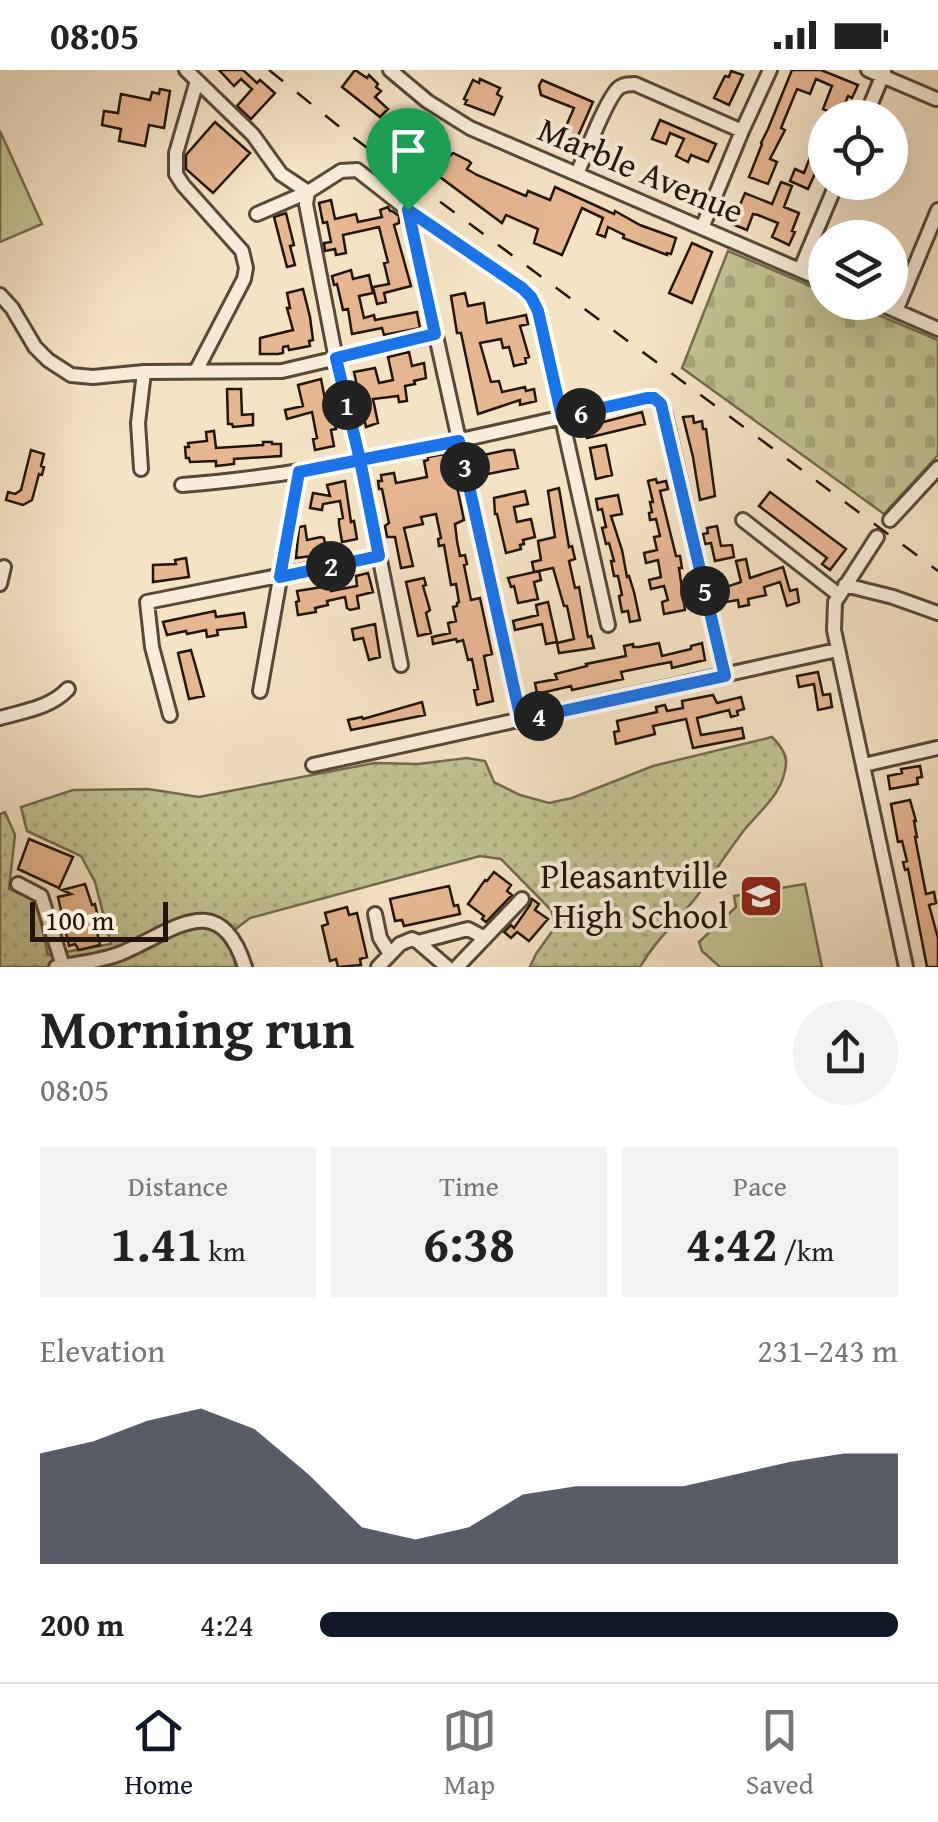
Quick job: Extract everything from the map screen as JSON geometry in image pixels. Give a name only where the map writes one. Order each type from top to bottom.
[{"type":"street","points":[[186,70],[254,136],[282,174],[308,192]]},
{"type":"street","name":"Marble Avenue","points":[[390,70],[427,101],[470,128],[808,274]]},
{"type":"street","points":[[702,228],[770,70]]},
{"type":"street","points":[[868,70],[884,73],[936,99]]},
{"type":"street","points":[[873,100],[884,73]]},
{"type":"street","points":[[196,371],[244,279],[246,268],[242,250],[176,174],[176,153],[197,81]]},
{"type":"street","points":[[577,174],[608,102],[623,84],[635,84],[742,131]]},
{"type":"street","points":[[257,214],[308,192],[342,171],[357,170],[531,297],[538,311],[608,624]]},
{"type":"street","points":[[308,192],[306,204],[336,358],[401,665]]},
{"type":"street","points":[[800,270],[829,200]]},
{"type":"street","points":[[408,210],[521,720]]},
{"type":"street","points":[[908,282],[938,210]]},
{"type":"street","points":[[0,295],[48,360],[71,375],[93,377],[144,372],[282,371],[435,334]]},
{"type":"street","points":[[908,316],[938,329]]},
{"type":"street","points":[[141,469],[138,423],[144,372]]},
{"type":"street","points":[[182,484],[299,472],[654,398],[665,415],[725,676]]},
{"type":"street","points":[[890,520],[938,468]]},
{"type":"street","points":[[260,691],[299,472]]},
{"type":"street","points":[[743,520],[842,590],[893,597],[938,613]]},
{"type":"street","points":[[877,538],[833,610],[837,650],[906,967]]},
{"type":"street","points":[[170,715],[152,646],[147,602],[379,556]]},
{"type":"street","points":[[0,584],[4,567]]},
{"type":"street","points":[[313,764],[837,650]]},
{"type":"street","points":[[0,718],[47,705],[68,690]]},
{"type":"street","points":[[864,766],[937,748]]},
{"type":"street","points":[[18,884],[41,896],[60,966],[114,956],[174,925],[203,921],[221,926],[231,934],[245,967]]},
{"type":"street","points":[[457,967],[522,899]]},
{"type":"street","points":[[374,914],[380,938],[390,954]]},
{"type":"street","points":[[418,942],[468,929],[485,938]]},
{"type":"street","points":[[378,967],[400,944],[412,939],[447,967]]},
{"type":"green space","points":[[0,131],[42,224],[0,242]]},
{"type":"green space","points":[[728,251],[808,285],[808,320],[890,320],[938,340],[938,455],[884,514],[682,368]]},
{"type":"green space","points":[[772,737],[786,759],[777,791],[640,967],[530,967],[556,926],[551,910],[501,859],[480,856],[250,918],[223,939],[233,952],[236,967],[0,967],[0,814],[5,812],[15,835],[9,889],[36,901],[48,955],[111,944],[95,882],[81,856],[27,831],[21,807],[73,790],[148,789],[199,797],[374,763],[418,764],[467,758],[485,761],[494,782],[549,803],[653,766]]},
{"type":"green space","points":[[805,884],[822,967],[720,967],[702,951],[699,942],[736,907],[734,896]]},
{"type":"building","points":[[219,70],[243,70],[275,93],[251,119],[237,106],[252,89],[241,79],[234,86]]},
{"type":"building","points":[[355,70],[367,78],[369,75],[378,84],[376,87],[381,91],[375,97],[388,109],[380,117],[342,87]]},
{"type":"building","points":[[792,70],[821,70],[858,85],[852,98],[848,96],[846,100],[827,100],[832,86],[816,79],[810,94],[797,89],[781,128],[785,130],[770,159],[777,162],[768,184],[749,177]]},
{"type":"building","points":[[731,71],[743,75],[729,105],[714,98]]},
{"type":"building","points":[[480,79],[500,88],[497,94],[502,97],[494,115],[465,104],[473,80],[479,83]]},
{"type":"building","points":[[542,80],[593,102],[574,145],[560,140],[574,108],[541,95]]},
{"type":"building","points":[[160,89],[170,91],[164,128],[149,125],[145,146],[119,141],[121,129],[102,125],[104,111],[118,113],[121,94],[150,100],[152,92],[159,94]]},
{"type":"building","points":[[660,120],[716,144],[708,162],[691,155],[688,162],[676,156],[684,139],[670,133],[666,144],[652,139]]},
{"type":"building","points":[[215,122],[250,153],[213,193],[186,169],[186,155]]},
{"type":"building","points":[[443,151],[469,161],[467,169],[477,175],[526,196],[528,191],[550,200],[555,187],[676,238],[671,254],[623,238],[624,235],[608,227],[605,237],[597,234],[603,218],[582,208],[562,255],[534,243],[538,229],[506,215],[502,223],[440,177],[447,163],[438,158]]},
{"type":"building","points":[[808,162],[808,189],[790,181],[795,169],[804,173]]},
{"type":"building","points":[[781,182],[792,186],[784,207],[799,213],[789,245],[772,237],[778,223],[758,215],[753,214],[747,230],[732,224],[745,193],[772,204]]},
{"type":"building","points":[[331,200],[335,219],[356,214],[358,222],[382,217],[380,210],[388,207],[399,216],[399,223],[394,225],[411,286],[384,293],[386,302],[377,304],[373,287],[389,284],[379,227],[343,235],[346,253],[325,251],[324,243],[331,242],[319,203]]},
{"type":"building","points":[[286,213],[295,265],[287,267],[274,217]]},
{"type":"building","points":[[692,243],[712,252],[692,303],[669,293]]},
{"type":"building","points":[[351,270],[353,279],[369,275],[373,293],[359,296],[364,318],[374,315],[375,320],[417,312],[420,328],[384,335],[382,328],[352,334],[348,309],[343,310],[332,276]]},
{"type":"building","points":[[303,289],[313,340],[309,341],[310,346],[289,350],[288,346],[283,347],[283,353],[260,354],[260,338],[293,330],[287,293]]},
{"type":"building","points":[[465,293],[468,306],[484,303],[487,323],[526,315],[528,324],[520,326],[529,357],[525,358],[526,363],[514,366],[509,347],[503,348],[501,339],[480,343],[491,382],[499,381],[502,392],[534,389],[536,401],[520,405],[520,400],[478,414],[451,296]]},
{"type":"building","points":[[409,352],[412,366],[424,363],[426,378],[405,386],[407,401],[399,402],[398,396],[373,399],[378,423],[366,427],[354,372],[375,368],[379,383],[393,380],[388,357]]},
{"type":"building","points":[[321,379],[329,420],[334,419],[336,429],[331,430],[334,446],[315,450],[312,412],[287,419],[285,410],[303,406],[298,385]]},
{"type":"building","points":[[227,389],[241,389],[242,415],[253,414],[253,425],[228,424]]},
{"type":"building","points":[[642,412],[645,424],[587,438],[584,427]]},
{"type":"building","points":[[693,416],[694,423],[702,421],[706,429],[715,496],[700,500],[683,417]]},
{"type":"building","points":[[214,431],[216,448],[272,442],[281,444],[281,456],[234,459],[234,464],[216,466],[216,461],[190,462],[186,458],[188,443],[207,441],[206,432]]},
{"type":"building","points":[[606,445],[612,475],[596,479],[590,448]]},
{"type":"building","points":[[31,450],[44,454],[42,475],[39,474],[32,500],[23,505],[6,500],[8,492],[15,494],[21,490]]},
{"type":"building","points":[[514,450],[518,468],[483,475],[479,456]]},
{"type":"building","points":[[450,453],[464,520],[455,524],[460,556],[465,555],[471,600],[480,598],[492,654],[484,656],[493,701],[477,705],[472,659],[468,660],[463,640],[433,644],[432,637],[450,633],[448,623],[456,621],[453,607],[459,602],[456,584],[451,585],[444,545],[439,546],[436,514],[421,517],[423,524],[404,528],[413,566],[401,568],[395,537],[387,537],[385,526],[389,523],[378,481],[382,481],[381,475],[394,473],[396,483],[427,477],[424,461]]},
{"type":"building","points":[[656,479],[657,483],[666,481],[668,489],[660,491],[676,556],[680,556],[685,610],[664,614],[662,602],[668,600],[664,586],[651,589],[649,580],[661,577],[658,560],[646,563],[644,553],[657,550],[654,537],[660,536],[656,519],[650,520],[649,513],[653,502],[648,481]]},
{"type":"building","points":[[345,481],[357,539],[342,542],[340,501],[323,504],[322,510],[310,508],[313,493],[330,496],[327,485]]},
{"type":"building","points":[[559,488],[569,547],[572,546],[575,559],[569,561],[594,648],[559,653],[557,643],[574,639],[567,606],[553,568],[534,572],[532,562],[541,560],[538,541],[555,537],[548,491]]},
{"type":"building","points":[[525,491],[528,504],[514,507],[517,522],[531,519],[535,537],[523,540],[521,549],[506,553],[494,498]]},
{"type":"building","points":[[770,492],[846,549],[830,570],[822,564],[827,558],[759,506]]},
{"type":"building","points":[[618,495],[622,514],[611,516],[640,620],[630,622],[628,611],[622,612],[618,576],[614,576],[614,561],[602,528],[606,527],[602,509],[598,510],[596,499]]},
{"type":"building","points":[[305,526],[307,540],[324,538],[327,554],[296,558],[299,527]]},
{"type":"building","points":[[717,526],[721,546],[732,545],[734,557],[715,561],[711,543],[705,544],[703,534],[708,533],[707,528]]},
{"type":"building","points":[[186,558],[189,577],[153,582],[153,565],[176,564],[175,560]]},
{"type":"building","points":[[746,559],[750,578],[783,567],[790,591],[797,589],[799,602],[787,606],[780,582],[764,587],[766,595],[748,599],[749,605],[739,607],[738,600],[720,603],[720,589],[741,582],[736,561]]},
{"type":"building","points":[[539,571],[541,580],[534,582],[538,599],[518,603],[508,578]]},
{"type":"building","points":[[368,573],[373,592],[357,596],[359,608],[347,608],[345,597],[327,601],[328,605],[315,608],[316,612],[298,615],[297,591],[357,586],[356,576]]},
{"type":"building","points":[[424,578],[431,633],[418,636],[406,582]]},
{"type":"building","points":[[548,602],[557,642],[546,644],[542,624],[515,630],[513,621],[538,615],[536,605]]},
{"type":"building","points":[[215,611],[216,617],[244,613],[246,627],[217,630],[218,635],[207,637],[206,630],[167,635],[163,622]]},
{"type":"building","points":[[375,624],[380,657],[369,660],[363,638],[354,640],[352,629]]},
{"type":"building","points":[[659,643],[662,656],[702,643],[705,660],[672,668],[671,662],[650,666],[621,672],[623,679],[537,694],[535,683],[557,679],[555,674],[626,656],[624,646]]},
{"type":"building","points":[[191,650],[204,696],[189,699],[178,653]]},
{"type":"building","points":[[818,672],[823,695],[830,694],[832,707],[818,710],[814,684],[799,687],[797,676]]},
{"type":"building","points":[[713,695],[717,703],[741,697],[744,709],[731,717],[729,710],[697,718],[701,735],[742,728],[744,738],[693,748],[686,719],[653,726],[655,734],[616,744],[617,721],[657,712],[656,707],[665,705],[667,711],[683,708],[682,701]]},
{"type":"building","points":[[422,702],[425,715],[351,730],[348,720]]},
{"type":"building","points":[[920,766],[922,777],[917,778],[918,784],[890,789],[888,776]]},
{"type":"building","points":[[910,800],[926,894],[934,892],[936,903],[929,905],[938,938],[938,967],[927,967],[908,869],[905,870],[903,862],[907,861],[902,841],[898,842],[891,804]]},
{"type":"building","points":[[29,839],[73,857],[59,888],[18,869]]},
{"type":"building","points":[[494,872],[511,885],[507,891],[512,895],[486,922],[468,904]]},
{"type":"building","points":[[85,884],[92,905],[95,904],[100,945],[79,950],[75,944],[69,946],[58,897],[71,894],[62,890]]},
{"type":"building","points":[[449,886],[460,914],[404,926],[402,920],[395,921],[390,899]]},
{"type":"building","points":[[532,899],[539,904],[535,910],[548,919],[529,941],[517,932],[511,938],[504,932],[511,925],[514,928]]},
{"type":"building","points":[[347,907],[349,915],[357,913],[367,957],[360,959],[361,965],[338,967],[336,959],[330,961],[322,926],[328,924],[325,913]]},
{"type":"railway","points":[[269,70],[346,132],[938,571]]},
{"type":"place","name":"Pleasantville High School","points":[[761,896]]},
{"type":"route","points":[[408,210],[435,334],[336,358],[360,460],[299,472],[280,577],[379,556],[360,460],[459,441],[521,720],[725,676],[661,404],[647,398],[562,417],[538,311],[531,297],[408,210]]}]
